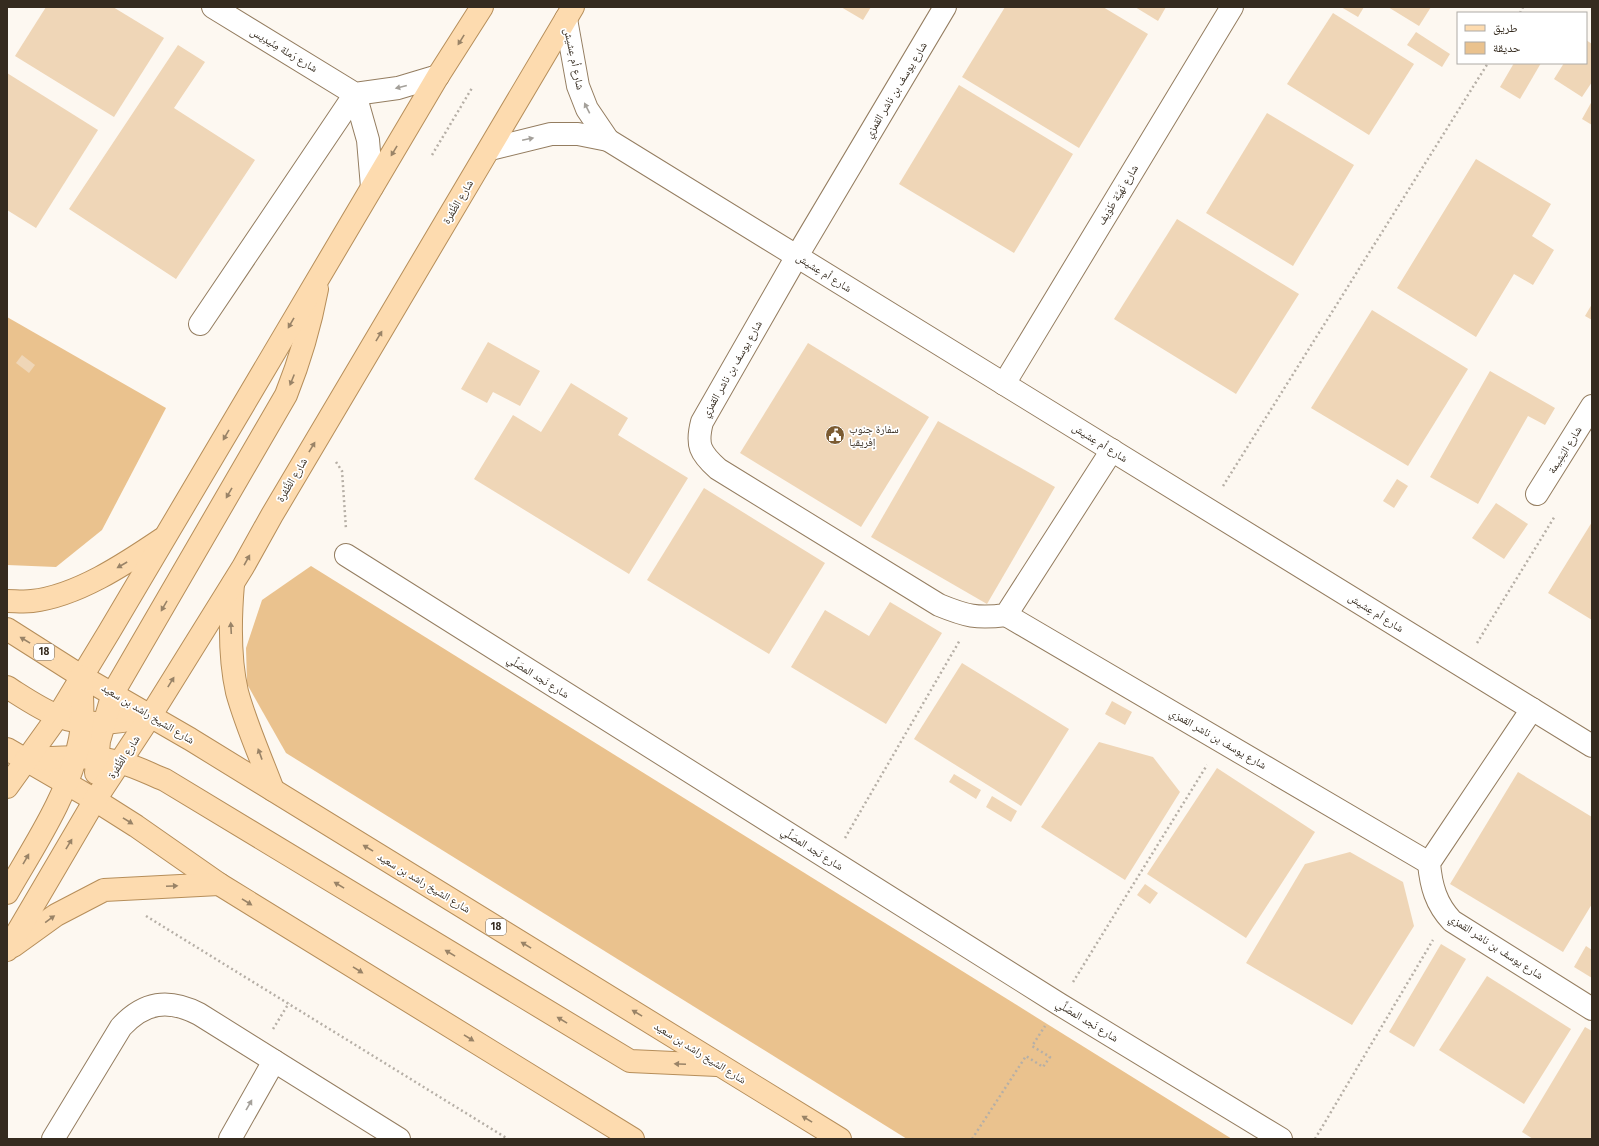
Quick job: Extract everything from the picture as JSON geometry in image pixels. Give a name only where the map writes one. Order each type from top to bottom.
[{"type":"main road","points":[[7,788],[16,755],[58,716],[166,537],[438,76],[482,7]]},
{"type":"main road","name":"شارع الظَّفرة","points":[[7,950],[95,800],[151,715],[233,581],[570,13]]},
{"type":"main road","points":[[92,723],[113,693],[286,395],[304,348],[320,274]]},
{"type":"main road","points":[[7,601],[32,601],[58,595],[120,566],[166,537]]},
{"type":"main road","points":[[233,581],[230,618],[232,654],[237,691],[273,790]]},
{"type":"main road","name":"شارع الشيخ راشد بن سعيد","points":[[7,629],[81,676],[151,715],[645,1018],[719,1066],[840,1139]]},
{"type":"main road","points":[[81,676],[92,723],[86,758],[95,800]]},
{"type":"main road","points":[[7,687],[58,716],[92,723],[128,722],[151,715]]},
{"type":"main road","points":[[16,755],[86,758],[120,762],[165,780],[630,1061],[719,1066]]},
{"type":"main road","points":[[16,755],[95,800],[136,826],[219,884],[633,1139]]},
{"type":"main road","points":[[7,893],[40,835],[66,783],[86,758]]},
{"type":"main road","points":[[7,950],[56,915],[104,890],[219,884]]},
{"type":"street","name":"شارع رَملة مِنَيدِيس","points":[[213,7],[355,94]]},
{"type":"street","name":"شارع يوسف بن ناشر القمزي","points":[[945,7],[797,256],[702,422],[698,437],[701,450],[718,469],[939,605],[965,615],[996,616],[1222,741],[1429,863],[1430,878],[1435,898],[1452,921],[1592,1009]]},
{"type":"street","name":"شارع نَهيَّة طَوَيف","points":[[1004,384],[1232,7]]},
{"type":"street","name":"شارع أم عِشيش","points":[[570,13],[578,86],[587,109],[608,140]]},
{"type":"street","points":[[200,324],[355,94],[398,88],[438,76]]},
{"type":"street","points":[[355,94],[368,140],[372,187]]},
{"type":"street","name":"شارع أم عِشيش","points":[[490,149],[551,134],[578,134],[608,140],[1592,746]]},
{"type":"street","name":"شارع اليَشِيمة","points":[[1538,494],[1592,406]]},
{"type":"street","points":[[996,616],[1112,450]]},
{"type":"street","name":"شارع نَجد المصَلِّي","points":[[346,555],[1059,1004],[1281,1139]]},
{"type":"street","points":[[1429,863],[1532,709]]},
{"type":"street","points":[[53,1139],[121,1027],[131,1016],[143,1009],[157,1005],[172,1004],[186,1007],[399,1139]]},
{"type":"street","points":[[230,1139],[274,1061]]},
{"type":"path","points":[[1209,510],[1487,64]]},
{"type":"path","points":[[432,156],[472,88]]},
{"type":"path","points":[[318,438],[342,471],[346,555]]},
{"type":"path","points":[[1462,667],[1559,508],[1538,494]]},
{"type":"path","points":[[832,861],[964,633],[970,626],[996,616]]},
{"type":"path","points":[[972,1139],[1026,1056],[1043,1067],[1050,1057],[1032,1046],[1222,741]]},
{"type":"path","points":[[141,913],[508,1139]]},
{"type":"path","points":[[1315,1139],[1447,916]]},
{"type":"green space","points":[[7,317],[166,408],[102,530],[56,567],[7,565]]},
{"type":"green space","points":[[311,566],[1232,1139],[907,1139],[286,753],[247,684],[246,648],[262,600]]},
{"type":"building","points":[[46,7],[113,7],[164,38],[114,117],[15,56]]},
{"type":"building","points":[[841,7],[871,7],[863,20]]},
{"type":"building","points":[[1005,7],[1103,7],[1148,34],[1079,148],[962,77]]},
{"type":"building","points":[[1135,7],[1166,7],[1158,21]]},
{"type":"building","points":[[1341,7],[1364,7],[1358,17]]},
{"type":"building","points":[[1388,7],[1431,7],[1419,26]]},
{"type":"building","points":[[1333,13],[1414,64],[1369,135],[1287,84]]},
{"type":"building","points":[[1416,32],[1450,54],[1442,67],[1407,45]]},
{"type":"building","points":[[1587,41],[1592,44],[1592,82],[1582,97],[1554,79],[1563,64],[1587,64]]},
{"type":"building","points":[[178,45],[205,62],[174,108],[255,160],[176,279],[69,209]]},
{"type":"building","points":[[1513,64],[1540,64],[1520,99],[1500,87]]},
{"type":"building","points":[[7,73],[98,130],[36,228],[7,210]]},
{"type":"building","points":[[959,85],[1073,154],[1014,253],[899,184]]},
{"type":"building","points":[[1592,101],[1592,125],[1582,119]]},
{"type":"building","points":[[1267,113],[1354,165],[1293,266],[1206,213]]},
{"type":"building","points":[[1476,159],[1551,204],[1532,236],[1554,250],[1533,285],[1514,274],[1476,337],[1397,288]]},
{"type":"building","points":[[1177,219],[1299,294],[1236,394],[1114,319]]},
{"type":"building","points":[[1592,304],[1592,320],[1585,316]]},
{"type":"building","points":[[1372,310],[1468,369],[1408,466],[1311,408]]},
{"type":"building","points":[[488,342],[540,371],[520,406],[493,392],[487,403],[461,389]]},
{"type":"building","name":"سفارة جنوب إفريقيا","points":[[808,343],[929,417],[861,527],[740,453]]},
{"type":"building","points":[[22,355],[35,365],[29,373],[16,363]]},
{"type":"building","points":[[1490,371],[1555,408],[1545,425],[1528,416],[1478,504],[1430,477]]},
{"type":"building","points":[[571,383],[628,418],[618,435],[688,478],[629,574],[474,479],[513,415],[541,432]]},
{"type":"building","points":[[938,421],[1055,487],[987,604],[871,537]]},
{"type":"building","points":[[1397,479],[1408,486],[1394,508],[1383,501]]},
{"type":"building","points":[[704,488],[825,563],[769,654],[647,580]]},
{"type":"building","points":[[1496,503],[1528,524],[1504,559],[1472,538]]},
{"type":"building","points":[[1592,522],[1592,620],[1548,593]]},
{"type":"building","points":[[890,602],[942,633],[886,724],[791,667],[825,610],[869,636]]},
{"type":"building","points":[[962,663],[1069,729],[1021,806],[914,739]]},
{"type":"building","points":[[1112,701],[1132,712],[1125,725],[1105,714]]},
{"type":"building","points":[[1099,742],[1153,757],[1180,792],[1125,880],[1041,827]]},
{"type":"building","points":[[1217,768],[1315,832],[1246,938],[1147,874]]},
{"type":"building","points":[[1518,772],[1592,817],[1592,904],[1563,952],[1450,884]]},
{"type":"building","points":[[954,774],[981,790],[976,799],[949,782]]},
{"type":"building","points":[[992,796],[1017,811],[1011,822],[986,807]]},
{"type":"building","points":[[1350,852],[1403,882],[1414,926],[1352,1025],[1246,963],[1305,864]]},
{"type":"building","points":[[1145,884],[1158,893],[1150,904],[1137,895]]},
{"type":"building","points":[[1441,944],[1466,959],[1414,1047],[1389,1032]]},
{"type":"building","points":[[1586,946],[1592,950],[1592,978],[1574,967]]},
{"type":"building","points":[[1487,976],[1571,1029],[1524,1104],[1439,1050]]},
{"type":"building","points":[[1585,1027],[1592,1031],[1592,1139],[1533,1139],[1522,1132]]},
{"type":"place","name":"سفارة جنوب إفريقيا","points":[[835,435]]}]
